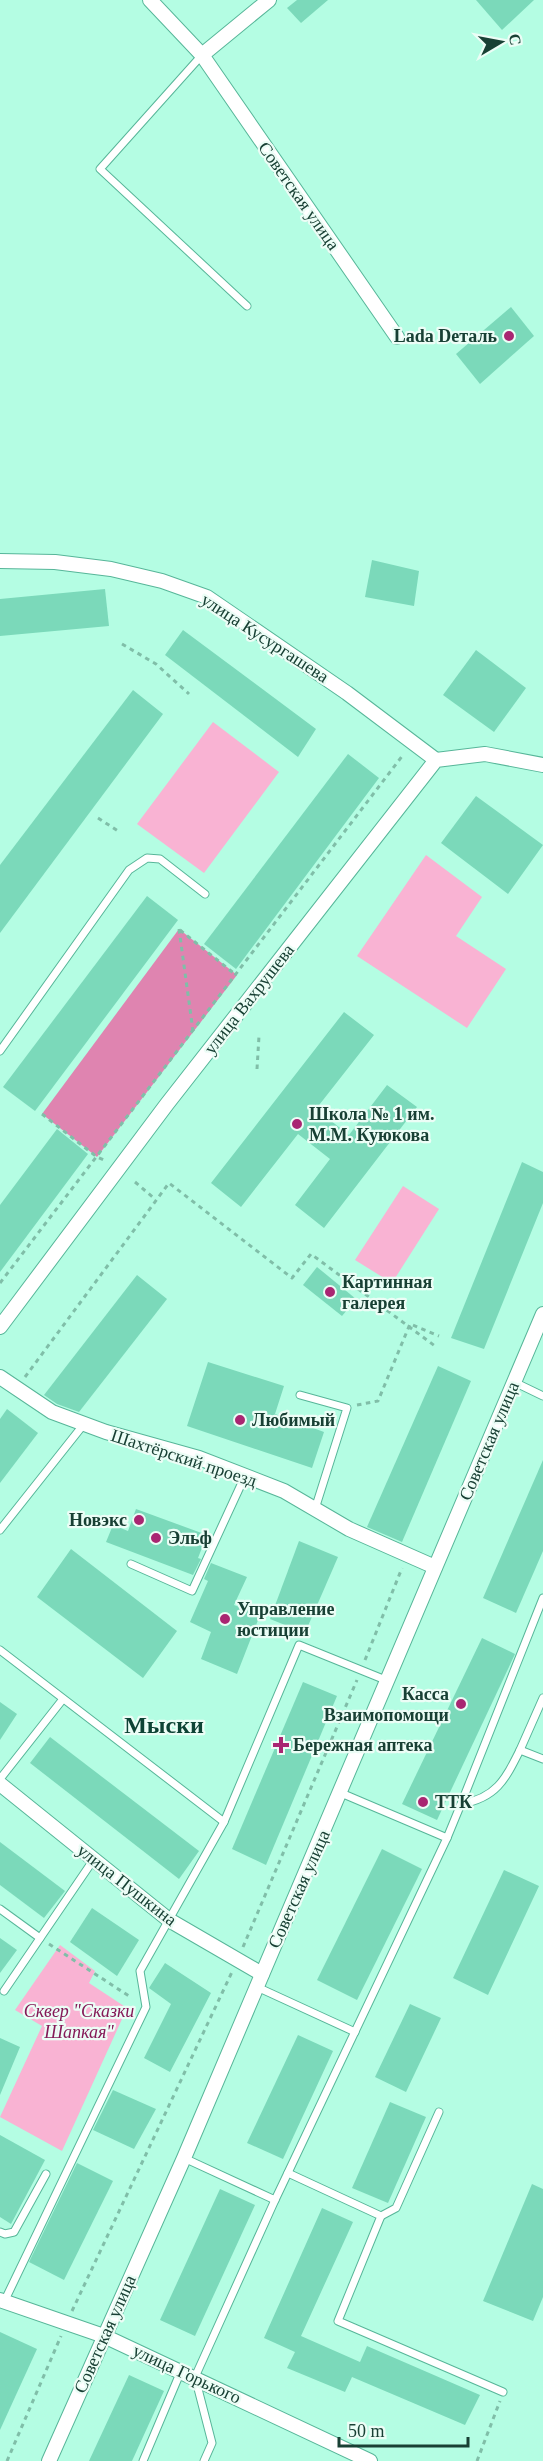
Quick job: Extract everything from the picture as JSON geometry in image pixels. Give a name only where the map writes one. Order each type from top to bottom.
[{"type":"street","name":"Советская улица","points":[[150,0],[202,55],[397,337]]},
{"type":"street","points":[[202,55],[269,0]]},
{"type":"street","name":"улица Кусургашева","points":[[0,561],[55,562],[121,571],[162,581],[207,597],[347,693],[436,760]]},
{"type":"street","points":[[436,760],[485,754],[522,759],[543,765]]},
{"type":"street","name":"улица Вахрушева","points":[[0,1327],[119,1167],[436,760]]},
{"type":"street","name":"Советская улица","points":[[49,2461],[184,2158],[543,1314]]},
{"type":"street","name":"Шахтёрский проезд","points":[[0,1377],[52,1412],[106,1432],[199,1458],[284,1491],[349,1529],[435,1567]]},
{"type":"street","name":"улица Пушкина","points":[[0,1784],[169,1920],[262,1974]]},
{"type":"street","name":"улица Горького","points":[[2,2301],[104,2336],[370,2461]]},
{"type":"lane","points":[[202,55],[100,169],[247,306]]},
{"type":"lane","points":[[0,1051],[129,870],[147,858],[160,859],[205,894]]},
{"type":"lane","points":[[514,1382],[543,1396]]},
{"type":"lane","points":[[300,1395],[346,1408],[315,1509]]},
{"type":"lane","points":[[0,1530],[84,1424]]},
{"type":"lane","points":[[131,1564],[192,1591],[245,1476]]},
{"type":"lane","points":[[204,2461],[212,2443],[195,2378],[275,2200],[447,1838],[543,1598]]},
{"type":"lane","points":[[2,2301],[146,2007],[140,1971],[224,1822],[299,1645],[388,1681]]},
{"type":"lane","points":[[0,1650],[224,1822]]},
{"type":"lane","points":[[461,1804],[479,1801],[503,1783],[543,1698]]},
{"type":"lane","points":[[0,1779],[63,1699]]},
{"type":"lane","points":[[520,1750],[543,1760]]},
{"type":"lane","points":[[341,1793],[447,1838]]},
{"type":"lane","points":[[4,1991],[94,1859]]},
{"type":"lane","points":[[0,1909],[40,1938]]},
{"type":"lane","points":[[256,1987],[355,2032]]},
{"type":"lane","points":[[439,2112],[396,2208],[381,2216],[338,2322],[503,2392]]},
{"type":"lane","points":[[184,2158],[275,2200]]},
{"type":"lane","points":[[288,2173],[381,2216]]},
{"type":"lane","points":[[0,2232],[5,2234],[14,2232],[46,2174]]},
{"type":"lane","points":[[142,2461],[181,2371]]},
{"type":"path","points":[[122,644],[156,664],[189,694]]},
{"type":"path","points":[[0,1283],[237,975],[412,742]]},
{"type":"path","points":[[98,818],[118,831]]},
{"type":"path","points":[[193,1032],[179,929],[237,975]]},
{"type":"path","points":[[257,1069],[259,1036]]},
{"type":"path","points":[[42,1114],[97,1157],[119,1167]]},
{"type":"path","points":[[135,1182],[155,1199]]},
{"type":"path","points":[[17,1388],[169,1182],[292,1278],[311,1254],[435,1346]]},
{"type":"path","points":[[346,1408],[378,1401],[411,1324],[439,1336]]},
{"type":"path","points":[[7,2461],[66,2323],[237,1960],[361,1670],[407,1555]]},
{"type":"path","points":[[40,1938],[146,2007]]},
{"type":"path","points":[[477,2461],[503,2392]]},
{"type":"green space","points":[[213,722],[279,772],[204,873],[137,824]]},
{"type":"green space","points":[[426,855],[482,897],[456,936],[506,969],[467,1028],[357,956]]},
{"type":"green space","points":[[403,1186],[439,1209],[392,1283],[355,1260]]},
{"type":"green space","name":"Сквер \"Сказки Шапкая\"","points":[[60,1945],[95,1971],[89,1983],[127,2008],[62,2151],[0,2117],[42,2026],[15,2010]]},
{"type":"shaded area","points":[[179,929],[237,975],[97,1157],[42,1114]]},
{"type":"building","points":[[297,0],[328,0],[301,23],[287,8]]},
{"type":"building","points":[[476,0],[534,0],[502,30]]},
{"type":"building","points":[[511,307],[534,336],[480,384],[456,354]]},
{"type":"building","points":[[372,560],[419,571],[414,606],[365,597]]},
{"type":"building","points":[[105,589],[109,626],[0,636],[0,599]]},
{"type":"building","points":[[183,630],[316,729],[298,757],[165,655]]},
{"type":"building","points":[[476,650],[526,688],[494,732],[443,695]]},
{"type":"building","points":[[133,690],[163,714],[0,933],[0,865]]},
{"type":"building","points":[[348,754],[379,778],[236,969],[204,944]]},
{"type":"building","points":[[476,796],[543,845],[508,894],[441,843]]},
{"type":"building","points":[[147,896],[178,920],[35,1111],[3,1087]]},
{"type":"building","name":"Школа № 1 им. М.М. Куюкова","points":[[344,1012],[374,1035],[316,1109],[349,1135],[387,1085],[417,1107],[324,1228],[295,1205],[330,1159],[298,1134],[241,1207],[211,1183]]},
{"type":"building","points":[[57,1129],[88,1154],[0,1272],[0,1205]]},
{"type":"building","points":[[522,1162],[543,1172],[543,1203],[484,1349],[451,1338]]},
{"type":"building","name":"Картинная галерея","points":[[317,1267],[356,1299],[342,1316],[303,1285]]},
{"type":"building","points":[[137,1275],[167,1299],[79,1412],[57,1404],[44,1395]]},
{"type":"building","name":"Любимый","points":[[208,1362],[284,1386],[275,1414],[324,1432],[312,1468],[187,1426]]},
{"type":"building","points":[[438,1366],[471,1381],[402,1542],[367,1527]]},
{"type":"building","points":[[7,1409],[38,1433],[0,1483],[0,1419]]},
{"type":"building","points":[[543,1460],[543,1551],[516,1613],[483,1598]]},
{"type":"building","name":"Эльф","points":[[136,1509],[207,1535],[198,1558],[201,1559],[193,1575],[106,1542],[113,1525],[128,1531]]},
{"type":"building","points":[[299,1541],[338,1557],[305,1633],[270,1619]]},
{"type":"building","points":[[71,1549],[177,1631],[143,1678],[37,1597]]},
{"type":"building","name":"Управление юстиции","points":[[211,1563],[247,1577],[234,1605],[260,1615],[237,1674],[201,1659],[211,1632],[190,1622],[208,1581],[204,1579]]},
{"type":"building","points":[[482,1638],[515,1654],[437,1820],[402,1804]]},
{"type":"building","points":[[303,1682],[337,1696],[266,1865],[232,1849]]},
{"type":"building","points":[[0,1702],[17,1714],[0,1740]]},
{"type":"building","points":[[50,1737],[199,1851],[179,1879],[30,1763]]},
{"type":"building","points":[[0,1842],[65,1891],[44,1918],[0,1885]]},
{"type":"building","points":[[382,1849],[422,1869],[357,2000],[317,1980]]},
{"type":"building","points":[[504,1870],[539,1886],[488,1995],[453,1978]]},
{"type":"building","points":[[92,1908],[139,1940],[117,1976],[70,1942]]},
{"type":"building","points":[[0,1938],[17,1950],[0,1973]]},
{"type":"building","points":[[165,1963],[211,1993],[170,2072],[144,2058],[171,2004],[149,1988]]},
{"type":"building","points":[[410,2004],[441,2018],[406,2092],[375,2077]]},
{"type":"building","points":[[298,2035],[333,2051],[283,2159],[247,2143]]},
{"type":"building","points":[[0,2038],[20,2047],[0,2095]]},
{"type":"building","points":[[113,2090],[156,2109],[134,2149],[93,2130]]},
{"type":"building","points":[[390,2102],[426,2117],[388,2203],[352,2188]]},
{"type":"building","points":[[0,2135],[45,2160],[11,2224],[0,2217]]},
{"type":"building","points":[[77,2163],[113,2181],[64,2280],[29,2262]]},
{"type":"building","points":[[532,2184],[543,2189],[543,2297],[533,2321],[483,2301]]},
{"type":"building","points":[[220,2189],[255,2205],[195,2336],[160,2320]]},
{"type":"building","points":[[322,2208],[353,2222],[301,2336],[360,2362],[367,2346],[480,2395],[465,2425],[352,2377],[345,2392],[287,2368],[295,2352],[264,2338]]},
{"type":"building","points":[[0,2332],[37,2349],[0,2430]]},
{"type":"building","points":[[129,2375],[164,2391],[132,2461],[89,2461]]},
{"type":"place","name":"Lada Dеталь","points":[[509,336]]},
{"type":"place","name":"Школа № 1 им. М.М. Куюкова","points":[[297,1124]]},
{"type":"place","name":"Картинная галерея","points":[[330,1292]]},
{"type":"place","name":"Любимый","points":[[240,1420]]},
{"type":"place","name":"Новэкс","points":[[139,1520]]},
{"type":"place","name":"Эльф","points":[[156,1538]]},
{"type":"place","name":"Управление юстиции","points":[[225,1619]]},
{"type":"place","name":"Касса Взаимопомощи","points":[[461,1704]]},
{"type":"place","name":"Бережная аптека","points":[[281,1745]]},
{"type":"place","name":"ТТК","points":[[423,1802]]},
{"type":"district","name":"Мыски","points":[[164,1725]]}]
